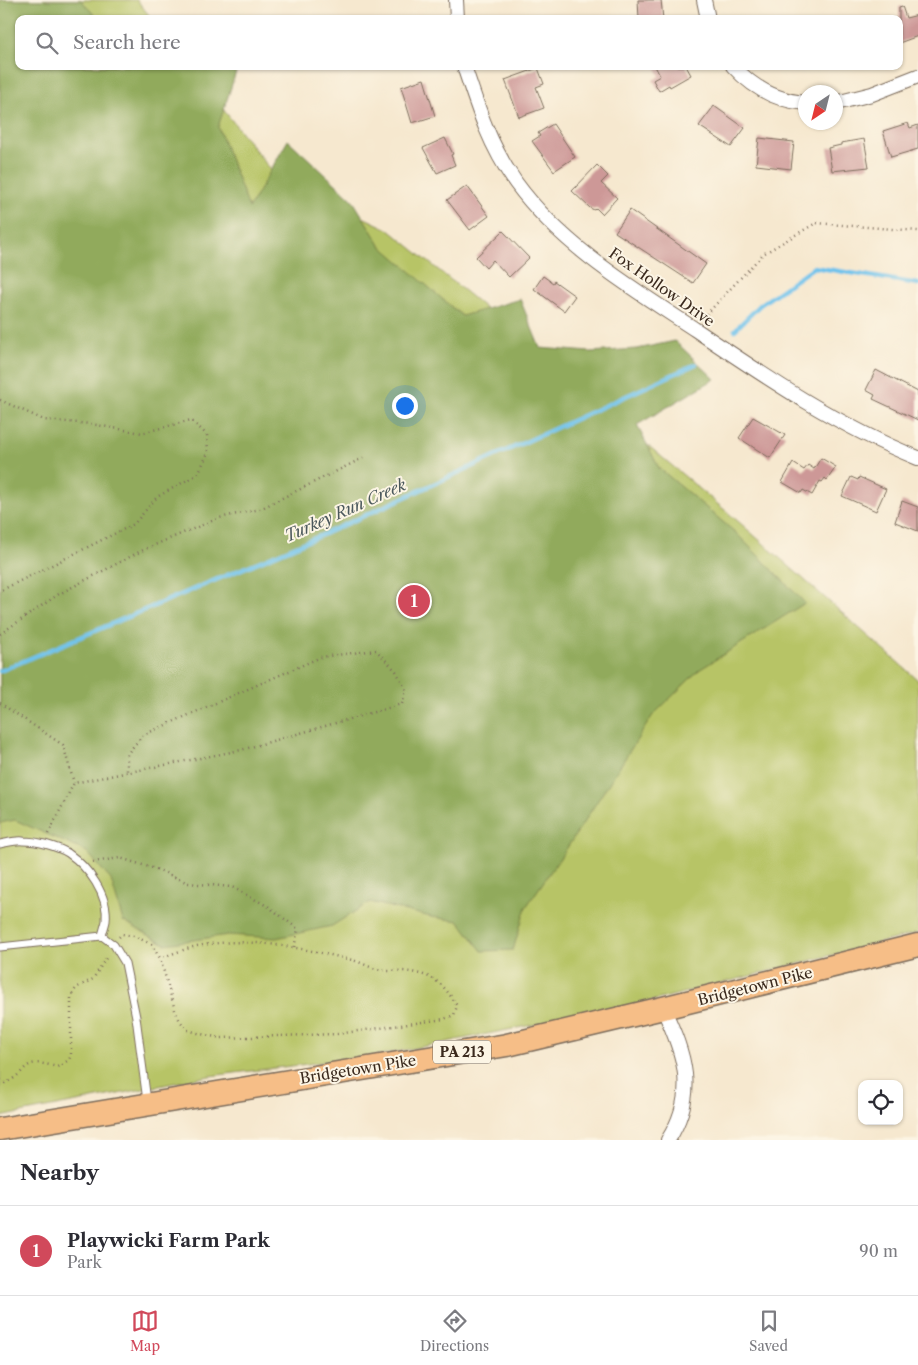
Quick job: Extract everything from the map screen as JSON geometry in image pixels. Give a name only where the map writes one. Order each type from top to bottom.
[{"type":"main road","name":"Bridgetown Pike","points":[[0,1129],[507,1045],[918,945]]},
{"type":"street","points":[[456,0],[457,15]]},
{"type":"street","points":[[704,0],[707,15]]},
{"type":"street","name":"Fox Hollow Drive","points":[[465,70],[482,123],[516,183],[561,233],[580,250],[693,329],[814,407],[864,434],[918,458]]},
{"type":"street","points":[[737,70],[755,86],[767,93],[798,102]]},
{"type":"street","points":[[843,101],[872,94],[918,76]]},
{"type":"street","points":[[664,1008],[678,1041],[686,1082],[684,1104],[679,1120],[668,1140]]},
{"type":"lane","points":[[0,844],[22,840],[43,844],[66,852],[81,864],[96,883],[103,897],[106,920],[102,936]]},
{"type":"lane","points":[[0,946],[102,936],[114,945],[125,963],[136,1017],[148,1104]]},
{"type":"path","points":[[693,329],[763,254],[816,223],[918,231]]},
{"type":"path","points":[[0,400],[44,420],[91,424],[142,433],[191,420],[207,435],[208,453],[198,474],[157,497],[134,524],[0,591]]},
{"type":"path","points":[[0,634],[59,594],[145,548],[219,518],[260,509],[368,456]]},
{"type":"path","points":[[74,783],[242,750],[402,704],[406,690],[396,670],[376,650],[321,657],[143,735],[127,754],[127,772]]},
{"type":"path","points":[[0,703],[63,745],[74,783],[43,844]]},
{"type":"path","points":[[81,864],[120,858],[159,870],[188,883],[232,887],[269,907],[298,929],[294,948]]},
{"type":"path","points":[[0,1080],[5,1083],[14,1079],[24,1068],[33,1062],[57,1067],[68,1060],[71,1055],[71,996],[76,988],[93,979],[122,934],[134,936],[151,944],[160,958],[180,1021],[188,1030],[201,1034],[221,1038],[337,1034],[444,1019],[454,1015],[458,1006],[439,982],[424,975],[403,971],[381,971],[354,960],[278,944],[241,941],[196,946],[160,958]]},
{"type":"green space","points":[[0,0],[137,0],[149,15],[15,15],[15,70],[192,70],[275,175],[388,229],[473,298],[739,522],[918,680],[918,933],[644,1003],[381,1055],[210,1076],[0,1117]]},
{"type":"green space","points":[[0,0],[81,0],[94,15],[15,15],[15,70],[237,70],[218,127],[249,208],[288,140],[352,199],[380,245],[462,316],[520,299],[540,348],[590,352],[637,349],[675,341],[715,379],[637,425],[659,468],[736,533],[805,603],[699,670],[653,715],[567,848],[526,907],[513,950],[482,951],[459,921],[431,917],[370,902],[332,926],[276,938],[228,935],[165,944],[123,921],[111,880],[87,852],[15,820],[0,823]]},
{"type":"building","points":[[638,0],[661,0],[663,15],[639,15]]},
{"type":"building","points":[[902,6],[906,18],[918,15],[918,36],[903,42],[903,15],[899,15],[899,7]]},
{"type":"building","points":[[532,70],[539,70],[544,84],[536,87],[544,108],[519,117],[505,80]]},
{"type":"building","points":[[657,70],[688,70],[691,75],[659,91],[653,80],[660,76]]},
{"type":"building","points":[[424,79],[435,116],[412,123],[401,87]]},
{"type":"building","points":[[714,106],[745,128],[731,147],[699,126]]},
{"type":"building","points":[[908,123],[910,128],[918,125],[918,149],[891,157],[883,131]]},
{"type":"building","points":[[553,124],[575,157],[554,171],[532,141],[540,136],[538,133]]},
{"type":"building","points":[[445,138],[453,154],[451,155],[455,165],[437,173],[423,148]]},
{"type":"building","points":[[759,138],[794,142],[791,169],[756,165]]},
{"type":"building","points":[[864,139],[869,167],[832,171],[828,148],[841,145],[841,143]]},
{"type":"building","points":[[597,165],[608,176],[601,183],[617,198],[602,214],[596,208],[594,210],[590,208],[572,191]]},
{"type":"building","points":[[467,186],[489,216],[470,230],[447,200]]},
{"type":"building","points":[[630,210],[706,264],[693,283],[615,232]]},
{"type":"building","points":[[503,231],[529,258],[509,277],[493,260],[486,268],[476,257]]},
{"type":"building","points":[[543,276],[553,283],[554,281],[575,296],[564,311],[534,289]]},
{"type":"building","points":[[876,370],[918,392],[918,420],[873,399],[875,395],[866,390]]},
{"type":"building","points":[[753,417],[785,435],[770,458],[739,438]]},
{"type":"building","points":[[821,458],[836,467],[827,480],[825,478],[822,482],[820,481],[812,495],[803,490],[801,493],[782,482],[793,463],[804,470],[808,465],[814,469]]},
{"type":"building","points":[[851,477],[858,480],[859,477],[886,489],[876,511],[842,496]]},
{"type":"building","points":[[902,501],[918,507],[918,531],[895,522]]},
{"type":"waterway","name":"Turkey Run Creek","points":[[735,330],[760,305],[814,267],[918,284]]},
{"type":"waterway","name":"Turkey Run Creek","points":[[0,671],[322,535],[696,364]]},
{"type":"place","name":"Playwicki Farm Park","points":[[414,601]]}]
